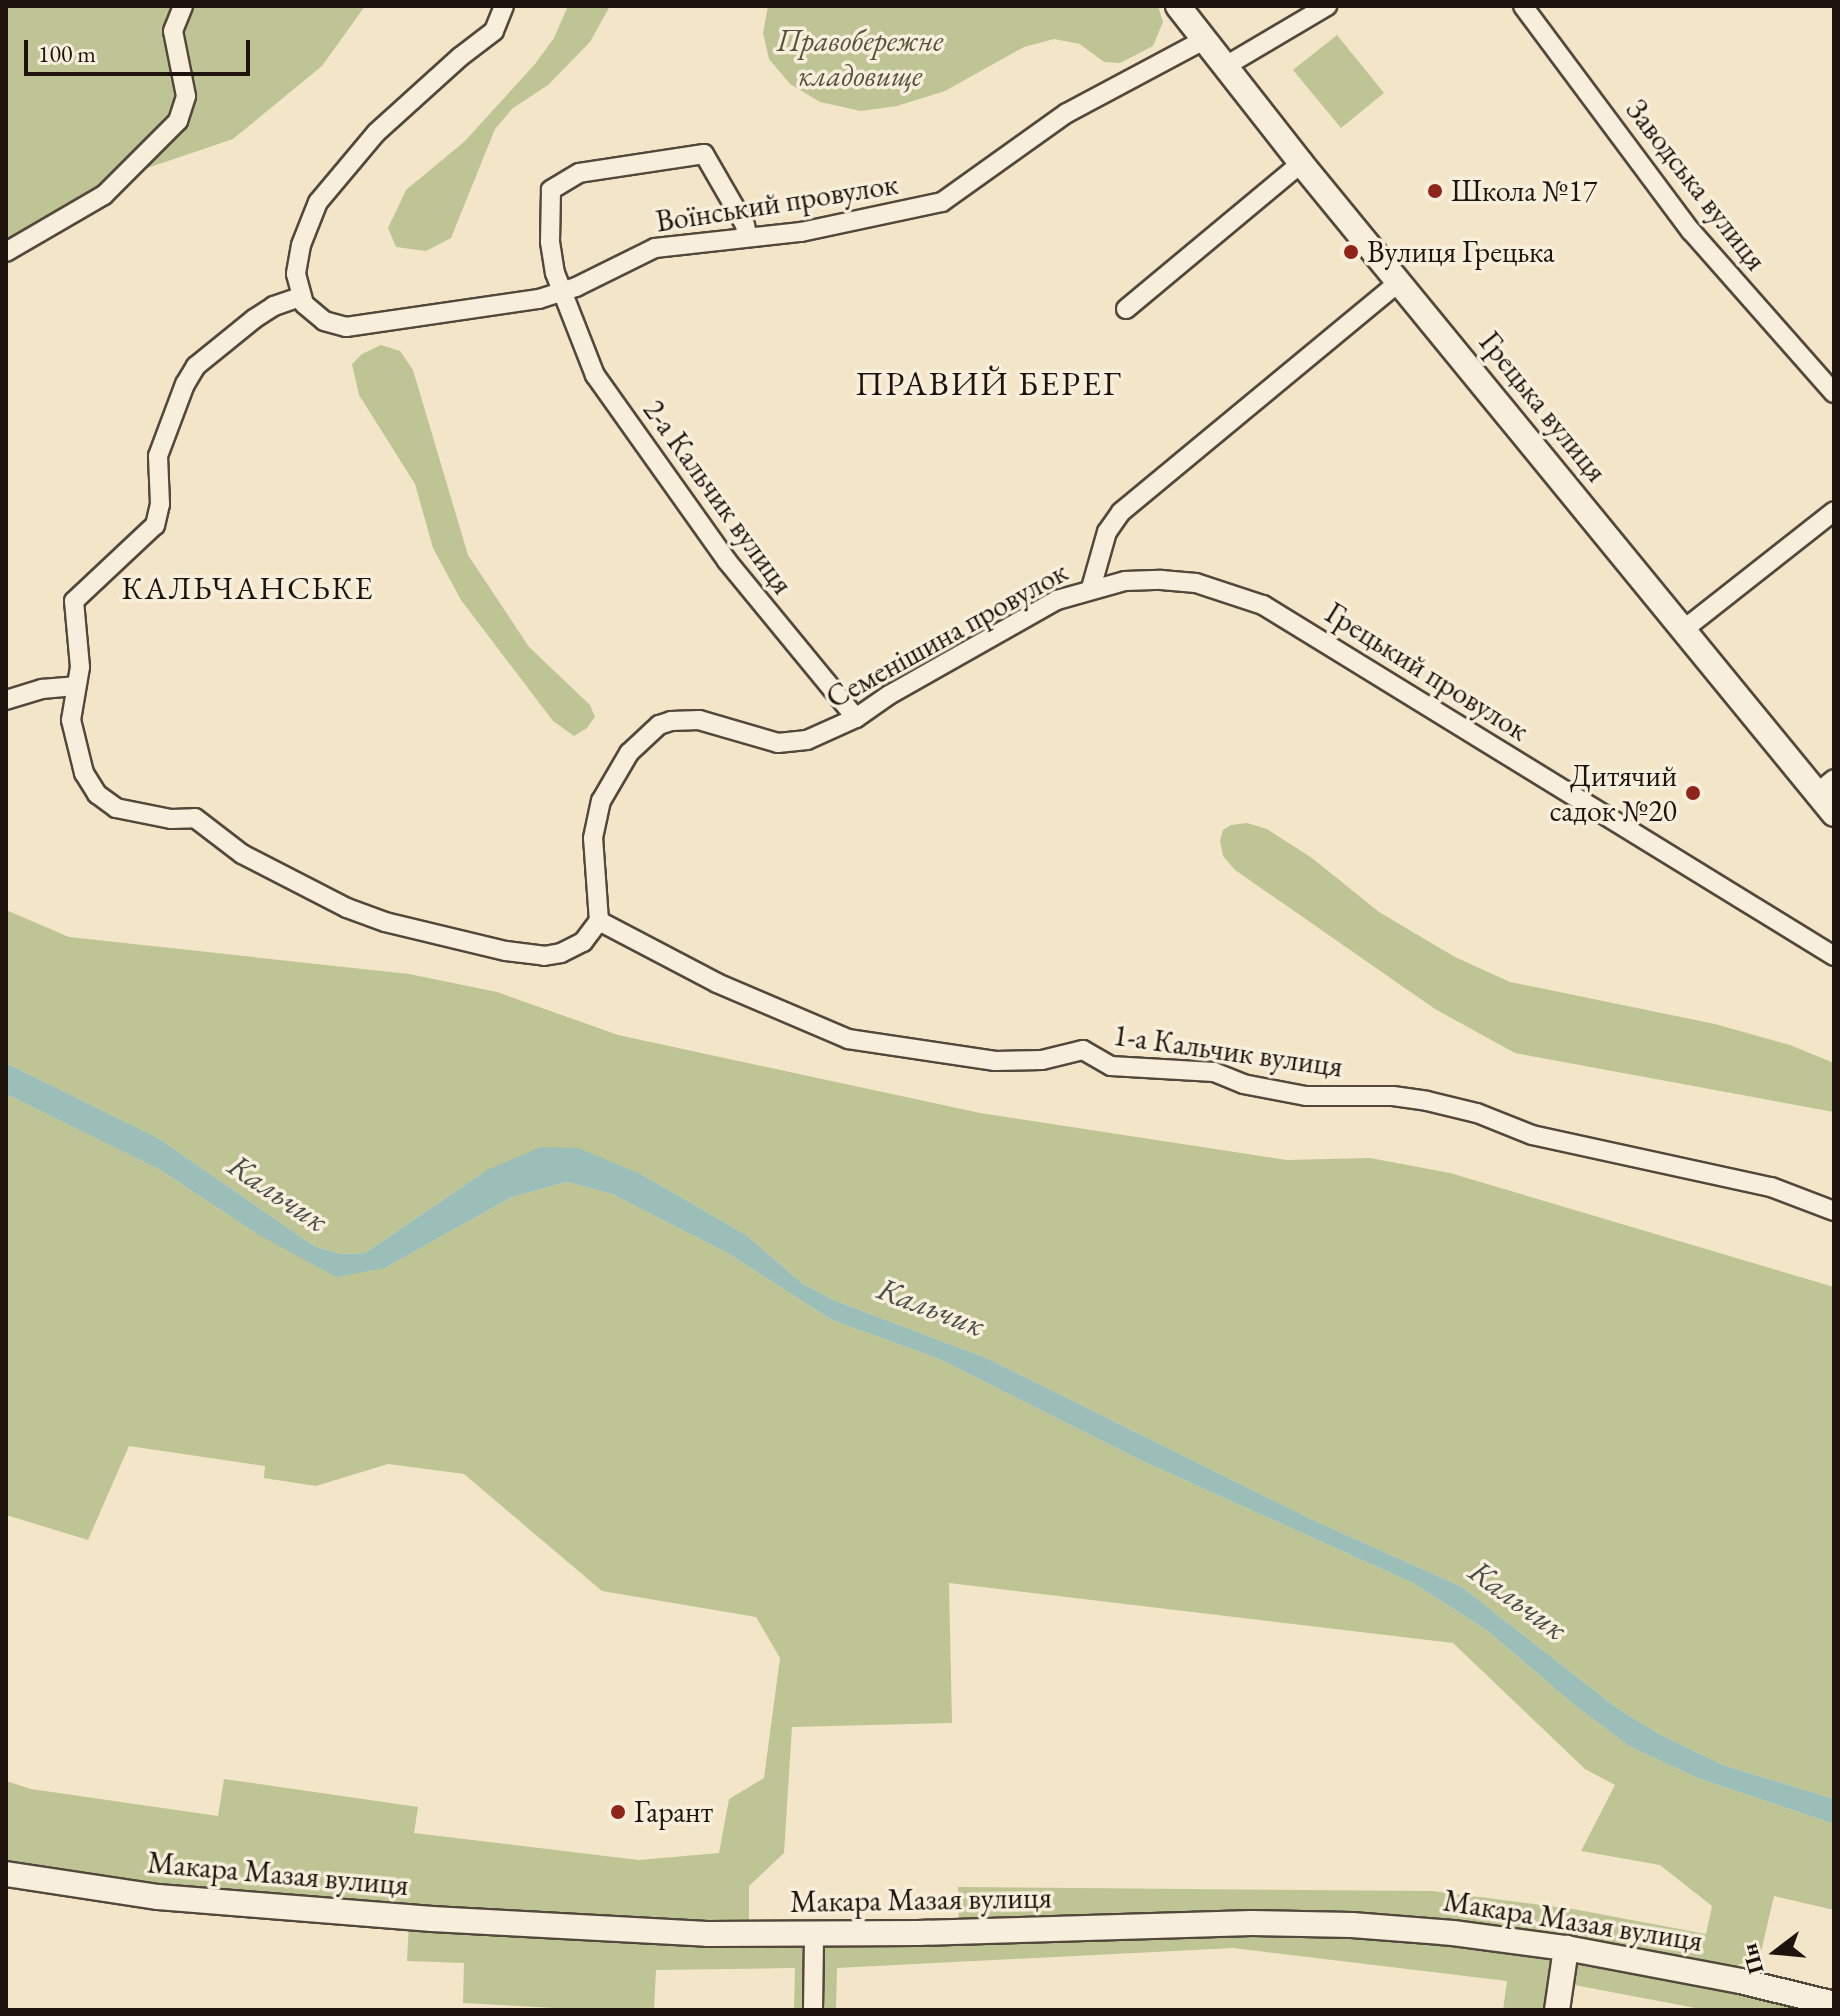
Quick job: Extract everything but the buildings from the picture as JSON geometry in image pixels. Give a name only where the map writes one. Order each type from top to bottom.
[{"type":"main road","name":"Грецька вулиця","points":[[1178,6],[1202,41],[1683,630],[1826,786],[1834,814]]},
{"type":"main road","name":"Макара Мазая вулиця","points":[[6,1874],[158,1897],[432,1919],[678,1933],[814,1935],[1252,1923],[1439,1932],[1566,1948],[1740,1981],[1834,2004]]},
{"type":"main road","points":[[1557,2010],[1566,1948]]},
{"type":"street","points":[[6,252],[104,195],[178,121],[186,96],[173,31],[183,6]]},
{"type":"street","points":[[504,6],[494,31],[460,57],[376,133],[318,202],[297,263],[300,297],[315,315],[334,326],[346,327],[517,303],[561,293]]},
{"type":"street","points":[[1224,67],[1327,6]]},
{"type":"street","name":"Заводська вулиця","points":[[1523,6],[1691,231],[1834,393]]},
{"type":"street","name":"Воїнський провулок","points":[[561,293],[646,251],[747,236],[801,232],[942,202],[1067,113],[1202,41]]},
{"type":"street","name":"2-а Кальчик вулиця","points":[[747,236],[745,225],[704,154],[571,175],[551,190],[552,259],[561,293],[595,375],[650,457],[727,561],[856,718]]},
{"type":"street","points":[[1126,309],[1301,163]]},
{"type":"street","name":"Семенішина провулок","points":[[599,921],[593,838],[601,801],[616,770],[646,735],[659,725],[685,719],[778,743],[795,742],[827,733],[1026,616],[1091,588],[1107,532],[1121,512],[1399,282]]},
{"type":"street","points":[[300,297],[274,306],[217,346],[196,366],[185,384],[158,456],[160,504],[155,525],[74,601],[80,654],[71,709],[73,740],[84,773],[97,794],[128,812],[171,819],[195,818],[242,854],[347,908],[385,922],[506,951],[544,956],[561,953],[583,942],[599,921]]},
{"type":"street","points":[[1683,630],[1834,511]]},
{"type":"street","name":"Грецький провулок","points":[[1091,588],[1125,581],[1184,582],[1230,591],[1263,605],[1834,956]]},
{"type":"street","points":[[6,700],[42,689],[75,686]]},
{"type":"street","name":"1-а Кальчик вулиця","points":[[599,921],[784,1014],[848,1039],[995,1061],[1042,1060],[1083,1050],[1111,1066],[1214,1072],[1243,1084],[1306,1096],[1393,1096],[1427,1101],[1477,1113],[1532,1135],[1771,1187],[1834,1211]]},
{"type":"street","points":[[813,2010],[814,1935]]},
{"type":"green space","points":[[6,6],[365,6],[322,66],[233,139],[115,179],[6,245]]},
{"type":"green space","points":[[568,6],[610,6],[590,42],[548,85],[513,108],[495,129],[451,238],[426,251],[396,247],[388,228],[406,190],[465,141],[535,64],[554,38]]},
{"type":"green space","name":"Правобережне кладовище","points":[[768,6],[1158,6],[1163,22],[1153,46],[1120,63],[1104,62],[1080,44],[1054,39],[1024,47],[945,91],[897,106],[861,111],[820,102],[790,84],[769,59],[763,33]]},
{"type":"green space","points":[[1337,35],[1384,93],[1341,128],[1293,70]]},
{"type":"green space","points":[[381,345],[400,351],[413,370],[468,555],[529,647],[590,705],[595,717],[587,728],[574,736],[553,721],[461,600],[433,548],[415,484],[359,395],[352,364],[362,354]]},
{"type":"green space","points":[[1247,823],[1267,829],[1312,858],[1379,912],[1455,957],[1510,982],[1715,1024],[1790,1045],[1834,1063],[1834,1112],[1515,1053],[1435,1009],[1235,870],[1223,856],[1220,841],[1223,830],[1231,825]]},
{"type":"green space","points":[[6,910],[69,937],[409,974],[497,992],[618,1035],[980,1113],[1287,1160],[1370,1158],[1450,1173],[1834,1287],[1834,1799],[1723,1765],[1659,1734],[1617,1708],[1462,1587],[1311,1519],[986,1358],[836,1301],[803,1284],[746,1235],[641,1174],[487,1170],[365,1253],[341,1254],[314,1246],[158,1138],[6,1063]]},
{"type":"green space","points":[[6,1094],[162,1171],[257,1234],[385,1268],[512,1197],[567,1182],[612,1194],[729,1254],[832,1320],[939,1359],[1140,1460],[1413,1583],[1488,1631],[1573,1704],[1629,1746],[1697,1778],[1834,1824],[1834,1910],[1774,1896],[1761,1952],[1727,1972],[1567,1942],[959,1925],[958,1887],[1432,1891],[1573,1909],[1706,1934],[1712,1906],[1660,1865],[1581,1851],[1615,1785],[1585,1769],[1453,1643],[949,1583],[952,1723],[792,1727],[784,1853],[749,1886],[749,1929],[159,1891],[6,1868],[6,1781],[31,1789],[218,1816],[224,1779],[418,1807],[414,1833],[639,1860],[719,1853],[729,1799],[764,1778],[780,1658],[756,1617],[602,1591],[464,1474],[388,1464],[316,1486],[264,1478],[265,1466],[129,1446],[88,1540],[6,1515]]},
{"type":"green space","points":[[409,1922],[1252,1927],[1558,1951],[1549,2010],[1503,2010],[1507,1981],[1233,1948],[837,1968],[836,2010],[794,2010],[795,1968],[656,1970],[654,2010],[592,2010],[463,2003],[464,1963],[407,1961]]},
{"type":"green space","points":[[1573,1955],[1834,2010],[1706,2010],[1569,1984]]},
{"type":"water","points":[[6,1063],[158,1138],[314,1246],[341,1254],[365,1253],[487,1170],[541,1147],[578,1148],[641,1174],[746,1235],[803,1284],[836,1301],[986,1358],[1311,1519],[1462,1587],[1617,1708],[1659,1734],[1723,1765],[1834,1799],[1834,1824],[1697,1778],[1629,1746],[1573,1704],[1488,1631],[1413,1583],[1140,1460],[939,1359],[832,1320],[729,1254],[612,1194],[567,1182],[512,1197],[385,1268],[336,1277],[257,1234],[162,1171],[6,1094]]},
{"type":"place","name":"Школа №17","points":[[1435,191]]},
{"type":"place","name":"Вулиця Грецька","points":[[1351,252]]},
{"type":"place","name":"Дитячий садок №20","points":[[1693,793]]},
{"type":"place","name":"Гарант","points":[[618,1812]]},
{"type":"district","name":"ПРАВИЙ БЕРЕГ","points":[[989,384]]},
{"type":"district","name":"КАЛЬЧАНСЬКЕ","points":[[248,588]]},
{"type":"water label","name":"Кальчик","points":[[278,1193]]},
{"type":"water label","name":"Кальчик","points":[[931,1307]]},
{"type":"water label","name":"Кальчик","points":[[1518,1600]]}]
